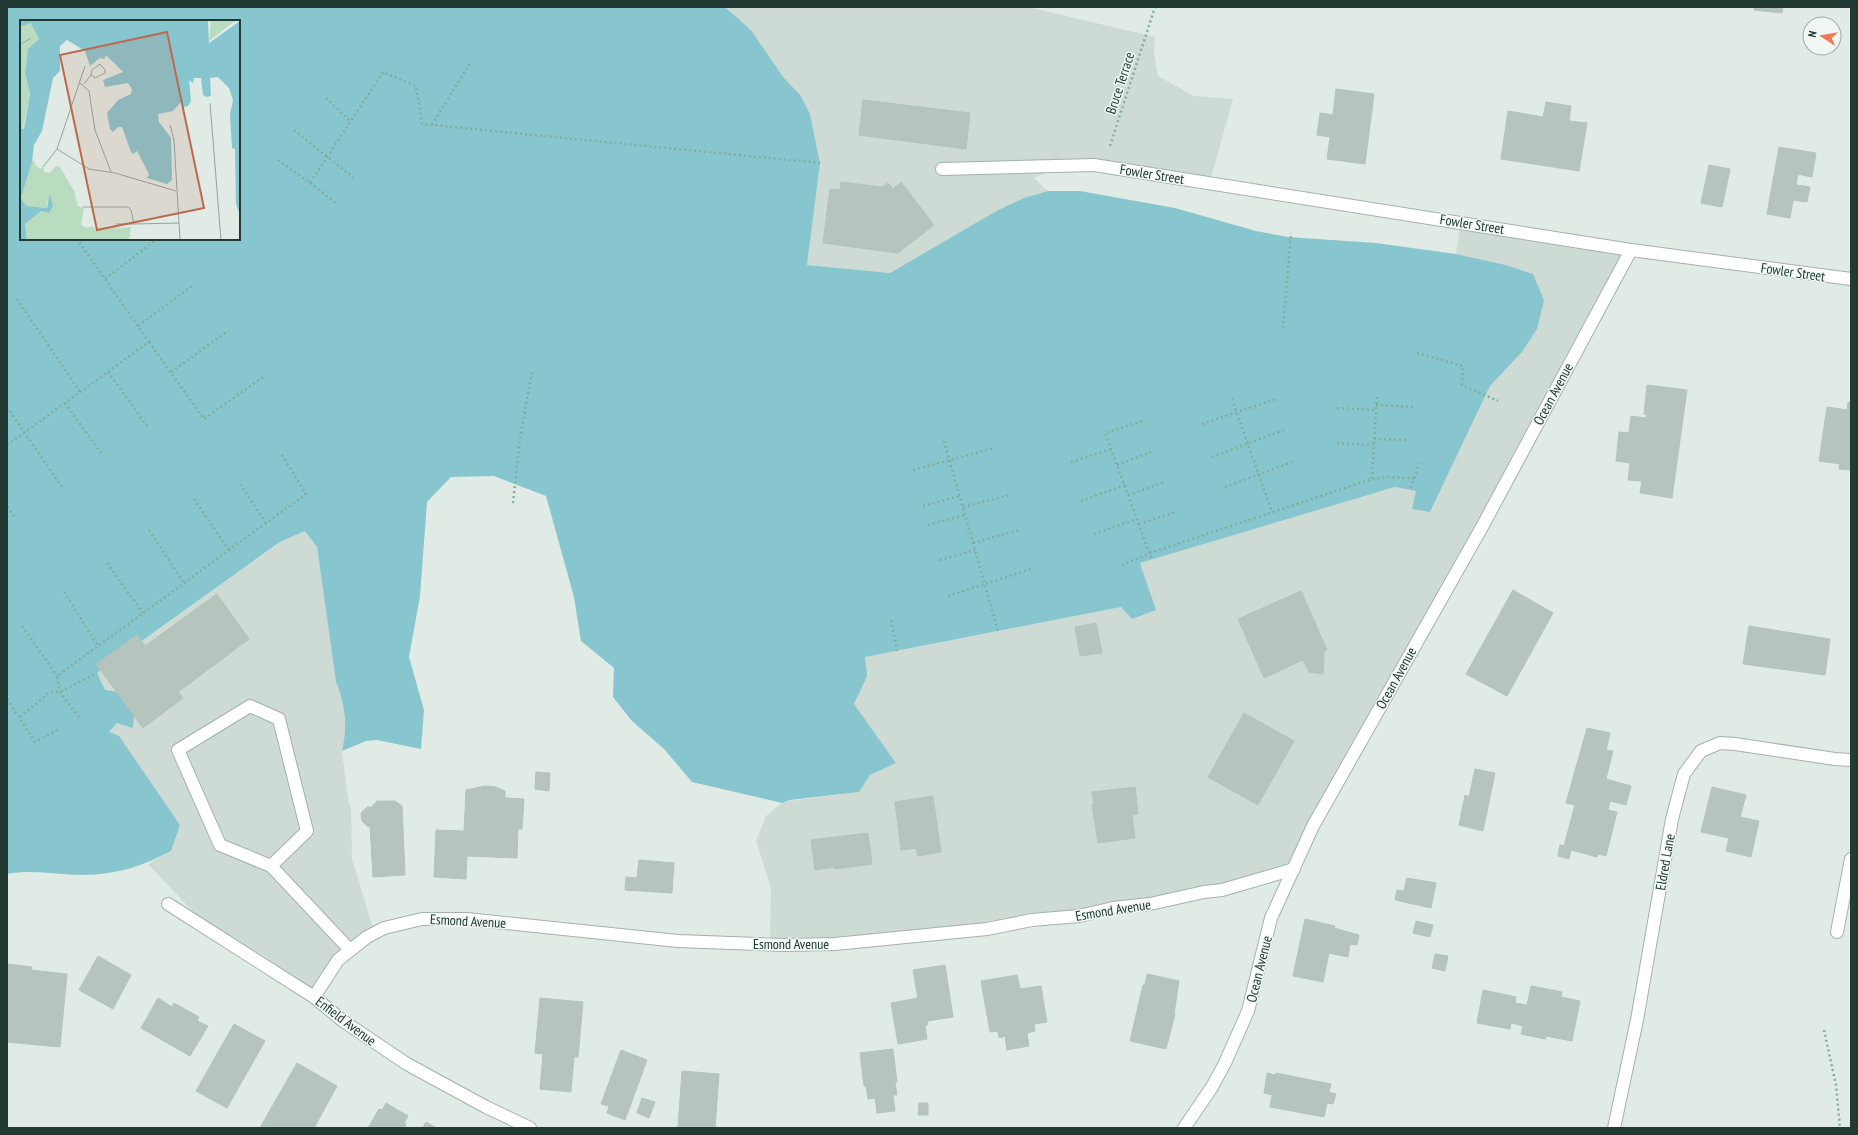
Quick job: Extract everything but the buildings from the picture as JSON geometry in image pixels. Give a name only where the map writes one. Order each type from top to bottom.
[{"type":"street","name":"Fowler Street","points":[[942,169],[1099,165],[1631,250],[1851,280]]},
{"type":"street","name":"Ocean Avenue","points":[[1184,1128],[1212,1087],[1225,1063],[1248,1011],[1271,918],[1313,826],[1482,527],[1631,250]]},
{"type":"street","points":[[271,866],[307,831],[279,719],[250,706],[178,750],[220,845],[271,866],[350,950]]},
{"type":"street","name":"Eldred Lane","points":[[1614,1128],[1637,1020],[1672,819],[1684,774],[1701,751],[1720,743],[1851,760]]},
{"type":"street","points":[[1837,932],[1851,859]]},
{"type":"street","name":"Esmond Avenue","points":[[314,997],[338,960],[366,937],[384,928],[422,919],[467,919],[678,941],[784,945],[835,944],[987,929],[1032,920],[1079,916],[1113,908],[1150,904],[1204,892],[1222,890],[1294,870]]},
{"type":"street","name":"Enfield Avenue","points":[[168,904],[314,997],[343,1021],[407,1064],[486,1108],[530,1128]]},
{"type":"path","name":"Bruce Terrace","points":[[1099,165],[1155,7]]},
{"type":"path","points":[[432,125],[470,64]]},
{"type":"path","points":[[310,183],[383,72],[416,86],[422,124],[820,163]]},
{"type":"path","points":[[326,98],[350,121]]},
{"type":"path","points":[[294,130],[355,179]]},
{"type":"path","points":[[278,160],[337,204]]},
{"type":"path","points":[[1283,328],[1291,233]]},
{"type":"path","points":[[78,240],[204,418],[263,376]]},
{"type":"path","points":[[105,279],[156,240]]},
{"type":"path","points":[[138,326],[193,285]]},
{"type":"path","points":[[17,299],[80,392]]},
{"type":"path","points":[[171,372],[228,331]]},
{"type":"path","points":[[7,445],[149,342]]},
{"type":"path","points":[[1417,353],[1463,366],[1462,385],[1498,401]]},
{"type":"path","points":[[513,503],[519,445],[532,371]]},
{"type":"path","points":[[108,372],[147,426]]},
{"type":"path","points":[[1372,479],[1376,394]]},
{"type":"path","points":[[1232,398],[1272,512]]},
{"type":"path","points":[[1202,424],[1276,399]]},
{"type":"path","points":[[65,403],[103,456]]},
{"type":"path","points":[[1376,405],[1415,407]]},
{"type":"path","points":[[7,407],[62,488]]},
{"type":"path","points":[[1337,408],[1376,410]]},
{"type":"path","points":[[1142,421],[1105,433],[1152,560]]},
{"type":"path","points":[[1212,457],[1284,430]]},
{"type":"path","points":[[1374,439],[1410,440]]},
{"type":"path","points":[[944,441],[998,631]]},
{"type":"path","points":[[1337,443],[1373,445]]},
{"type":"path","points":[[913,470],[994,448]]},
{"type":"path","points":[[1071,462],[1111,449]]},
{"type":"path","points":[[1117,465],[1151,452]]},
{"type":"path","points":[[57,676],[306,494],[282,455]]},
{"type":"path","points":[[1225,487],[1295,461]]},
{"type":"path","points":[[1410,490],[1419,463]]},
{"type":"path","points":[[1122,565],[1150,553],[1372,479],[1388,477],[1414,478]]},
{"type":"path","points":[[1128,495],[1165,482]]},
{"type":"path","points":[[240,484],[266,523]]},
{"type":"path","points":[[1081,501],[1124,485]]},
{"type":"path","points":[[963,507],[1009,495]]},
{"type":"path","points":[[923,506],[960,496]]},
{"type":"path","points":[[194,499],[229,550]]},
{"type":"path","points":[[7,507],[16,519]]},
{"type":"path","points":[[1139,524],[1175,512]]},
{"type":"path","points":[[928,525],[965,515]]},
{"type":"path","points":[[1094,534],[1137,519]]},
{"type":"path","points":[[149,530],[184,583]]},
{"type":"path","points":[[973,543],[1019,530]]},
{"type":"path","points":[[940,560],[975,550]]},
{"type":"path","points":[[107,563],[143,613]]},
{"type":"path","points":[[948,596],[1031,569]]},
{"type":"path","points":[[64,592],[98,646]]},
{"type":"path","points":[[891,620],[897,650]]},
{"type":"path","points":[[22,626],[57,676],[60,692],[79,717]]},
{"type":"path","points":[[20,717],[50,692],[60,692],[97,673]]},
{"type":"path","points":[[7,699],[35,742],[59,729]]},
{"type":"path","points":[[7,706],[10,703]]},
{"type":"path","points":[[1824,1030],[1836,1085],[1840,1128]]},
{"type":"shaded area","points":[[1028,7],[1155,37],[1154,54],[1158,76],[1194,96],[1233,99],[1209,185],[1077,165],[1054,169],[1034,178],[1048,191],[1024,198],[998,210],[890,273],[807,265],[820,163],[810,114],[801,96],[784,78],[751,30],[726,8]]},
{"type":"shaded area","points":[[1460,224],[1604,246],[1623,255],[1486,512],[1286,873],[1149,906],[849,944],[770,940],[771,888],[756,841],[766,816],[782,803],[859,792],[870,775],[896,763],[854,704],[866,676],[865,657],[1121,607],[1156,610],[1140,563],[1395,487],[1416,491],[1430,512],[1490,386],[1522,352],[1506,265],[1456,254]]},
{"type":"shaded area","points":[[305,531],[317,547],[336,682],[343,699],[346,736],[342,751],[349,805],[351,808],[352,858],[373,929],[311,992],[266,957],[201,920],[148,864],[171,851],[109,732],[117,723],[97,673],[281,542]]},
{"type":"water","points":[[7,7],[735,7],[726,8],[751,30],[784,78],[801,96],[810,114],[820,163],[807,265],[890,273],[998,210],[1024,198],[1048,191],[1080,191],[1175,208],[1256,231],[1288,237],[1376,243],[1456,254],[1506,265],[1533,274],[1544,300],[1537,329],[1522,352],[1490,386],[1430,512],[1412,509],[1416,491],[1395,487],[1140,563],[1156,610],[1132,619],[1121,607],[865,657],[867,676],[854,704],[896,763],[870,775],[859,792],[790,800],[782,803],[692,782],[664,749],[632,721],[613,697],[614,668],[581,641],[574,597],[546,496],[494,476],[451,477],[427,502],[420,596],[409,657],[424,710],[421,749],[377,740],[366,741],[342,751],[345,733],[345,716],[342,699],[336,682],[317,547],[305,531],[280,542],[97,673],[105,690],[136,695],[133,728],[117,723],[109,732],[119,736],[180,825],[171,851],[129,869],[95,875],[35,872],[7,874]]}]
